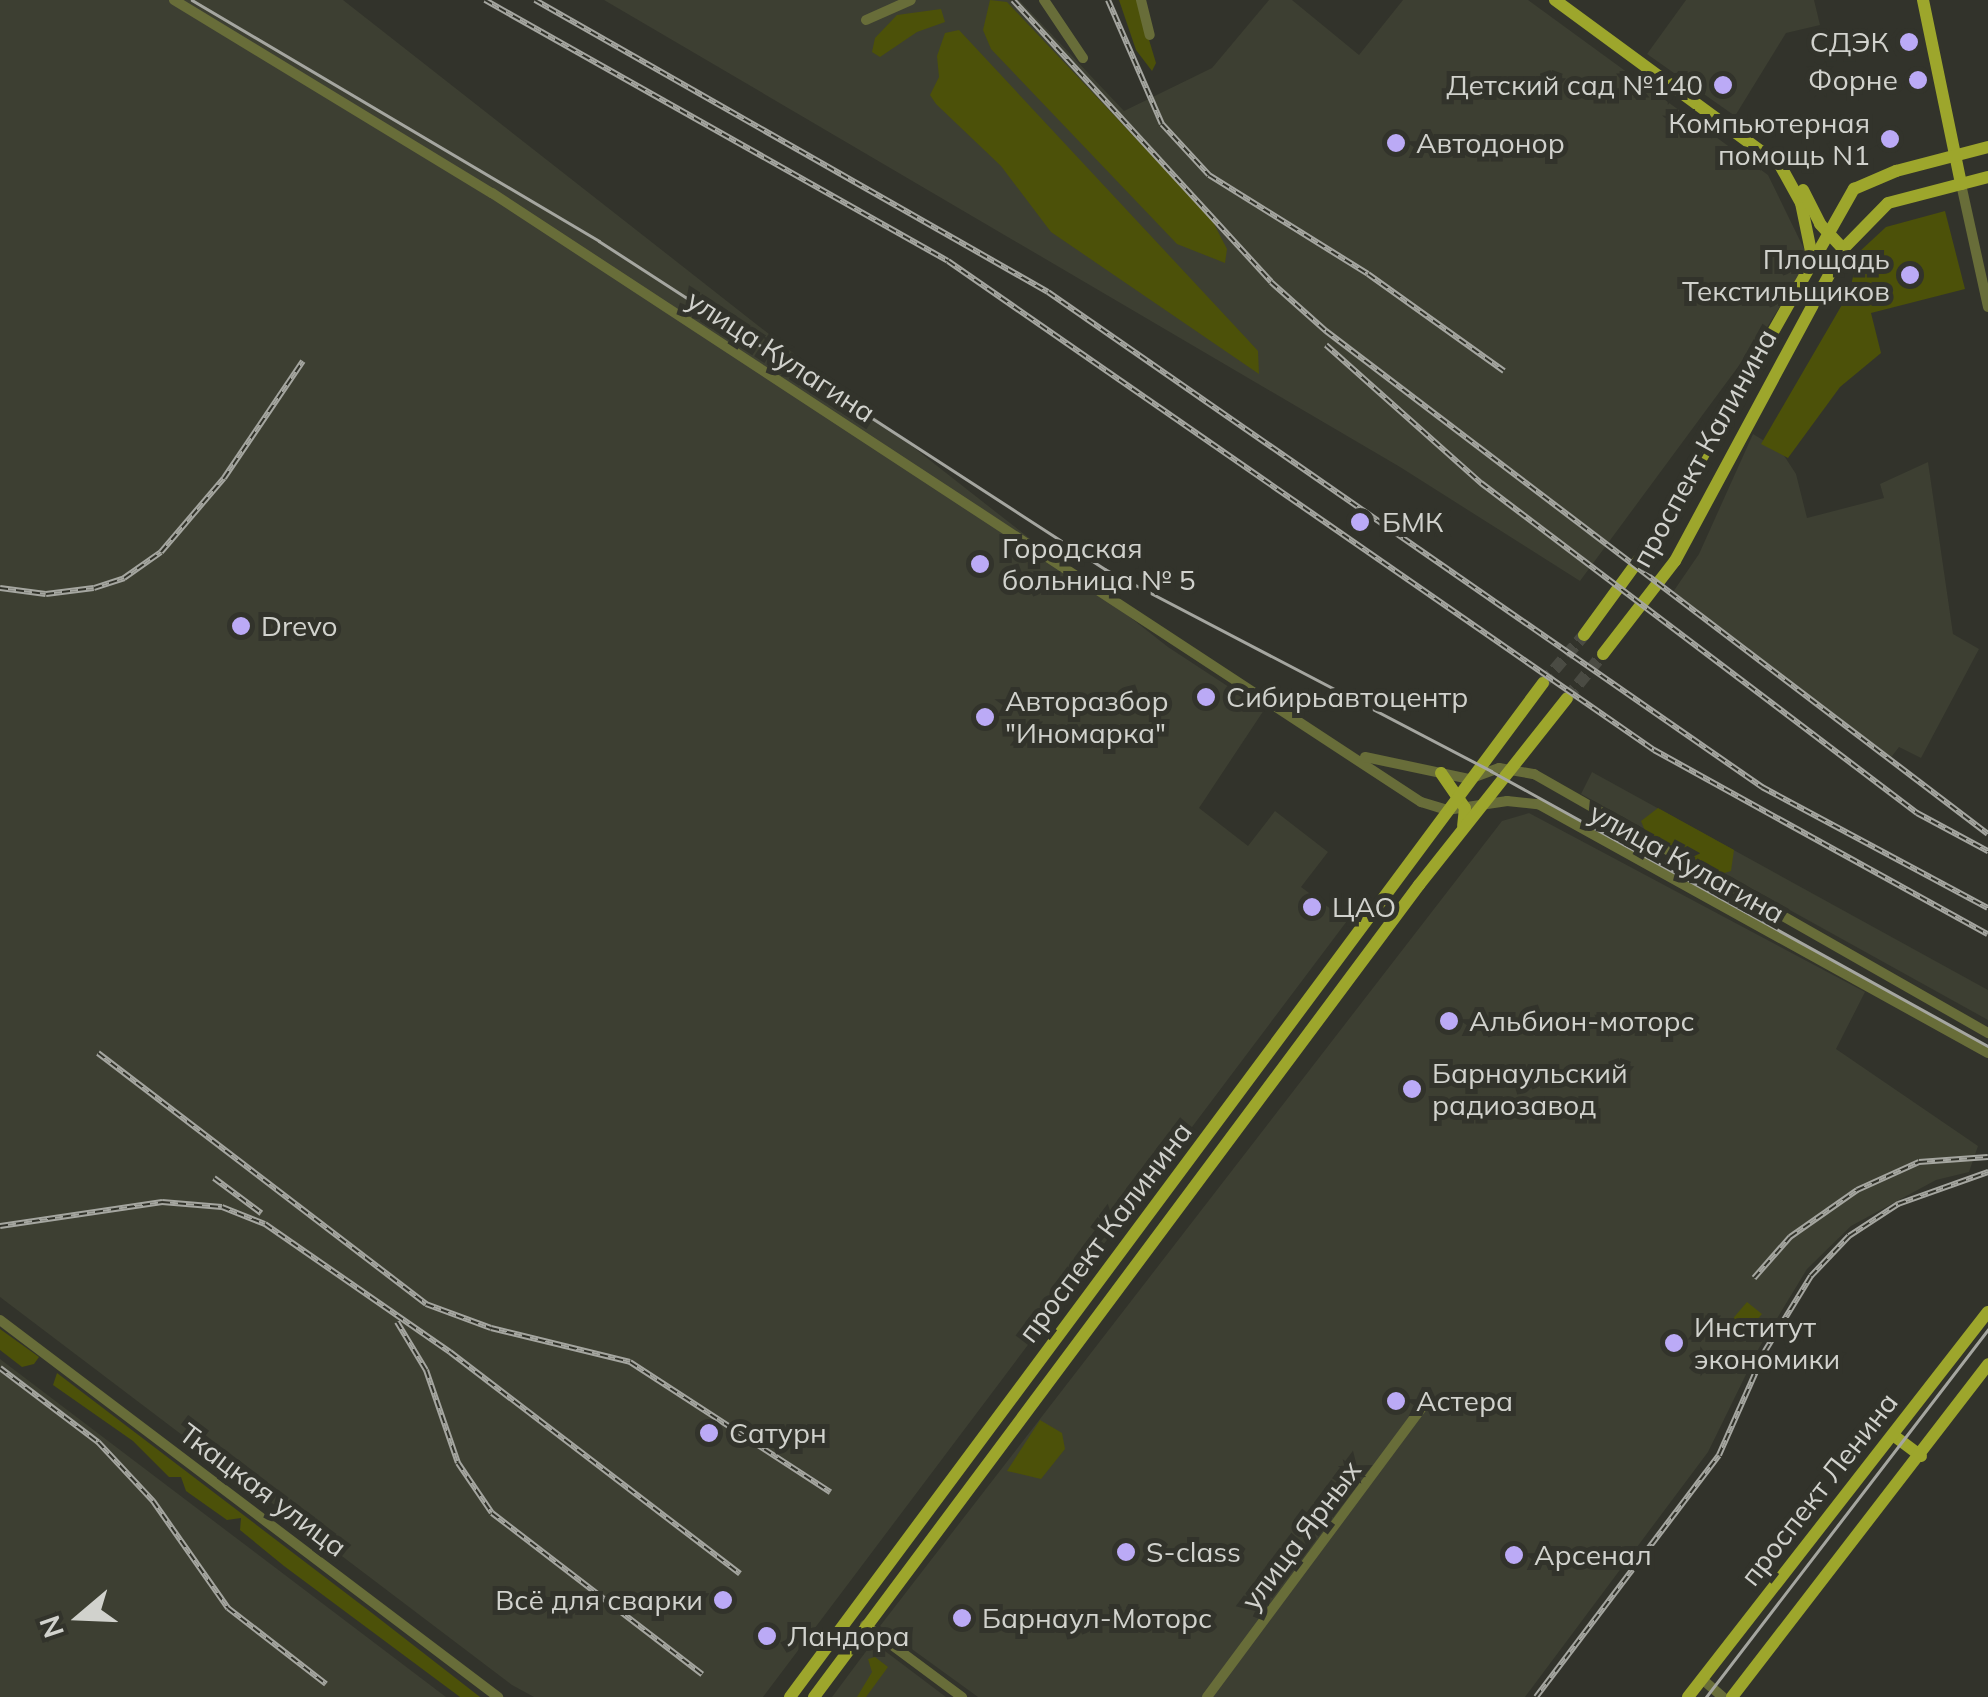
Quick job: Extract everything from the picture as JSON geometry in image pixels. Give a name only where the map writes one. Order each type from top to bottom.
[{"type":"main road","points":[[1555,0],[1788,174],[1825,231],[1843,249]]},
{"type":"main road","points":[[1923,0],[1962,184]]},
{"type":"main road","name":"проспект Калинина","points":[[1584,635],[1662,528],[1825,231],[1854,190],[1872,179],[1988,147]]},
{"type":"main road","points":[[1788,174],[1812,256],[1832,270]]},
{"type":"main road","name":"проспект Калинина","points":[[1603,654],[1675,560],[1843,249],[1888,203],[1988,177]]},
{"type":"main road","name":"проспект Калинина","points":[[790,1697],[1543,683]]},
{"type":"main road","points":[[1505,772],[1566,698]]},
{"type":"main road","name":"проспект Калинина","points":[[814,1697],[1505,772]]},
{"type":"main road","points":[[1441,773],[1464,808],[1462,829]]},
{"type":"main road","name":"проспект Ленина","points":[[1688,1697],[1988,1312]]},
{"type":"main road","points":[[1732,1697],[1988,1364]]},
{"type":"main road","points":[[1894,1435],[1920,1456]]},
{"type":"main road","points":[[852,1615],[865,1625]]},
{"type":"street","name":"улица Кулагина","points":[[174,0],[476,183],[1359,756],[1420,802],[1448,810],[1481,804],[1538,804],[1988,1053]]},
{"type":"street","points":[[866,20],[911,0]]},
{"type":"street","points":[[1044,0],[1083,58]]},
{"type":"street","points":[[1141,0],[1150,35]]},
{"type":"street","points":[[1962,184],[1988,307]]},
{"type":"street","name":"улица Кулагина","points":[[1359,756],[1470,779],[1505,772],[1534,774],[1988,1033]]},
{"type":"street","points":[[1891,1001],[1900,983]]},
{"type":"street","name":"Ткацкая улица","points":[[0,1320],[498,1697]]},
{"type":"street","name":"улица Ярных","points":[[1207,1697],[1429,1398]]},
{"type":"street","points":[[865,1625],[962,1697]]},
{"type":"street","points":[[1702,1680],[1724,1697]]},
{"type":"shaded area","points":[[0,0],[343,0],[1168,647],[1264,710],[1199,808],[1248,846],[1275,811],[1328,852],[1301,887],[1347,921],[763,1697],[534,1697],[512,1685],[0,1297]]},
{"type":"shaded area","points":[[604,0],[1019,0],[1124,111],[1212,68],[1269,0],[1292,0],[1359,55],[1403,0],[1528,0],[1768,175],[1809,259],[1766,329],[1580,581],[1400,467]]},
{"type":"shaded area","name":"Детский сад №140","points":[[1686,0],[1814,0],[1820,25],[1786,33],[1735,116],[1647,54]]},
{"type":"shaded area","points":[[1753,434],[1781,451],[1796,474],[1807,518],[1884,498],[1880,484],[1928,462],[1953,634],[1979,649],[1921,758],[1899,747],[1889,760],[1673,592],[1699,554]]},
{"type":"shaded area","points":[[1592,772],[1988,990],[1988,1020],[1581,794]]},
{"type":"shaded area","points":[[1529,813],[1865,992],[1836,1049],[1978,1146],[1969,1172],[1936,1180],[1851,1226],[1807,1269],[1759,1348],[1708,1452],[1525,1697],[978,1697],[880,1626],[1502,821]]},
{"type":"shaded area","points":[[0,1359],[438,1691],[446,1697],[0,1697]]},
{"type":"shaded area","points":[[873,1642],[946,1697],[832,1697]]},
{"type":"green space","points":[[990,0],[1007,2],[1211,218],[1227,249],[1225,263],[1177,244],[991,49],[983,30]]},
{"type":"green space","points":[[1119,0],[1137,0],[1156,63],[1152,71],[1136,50]]},
{"type":"green space","points":[[941,9],[945,22],[917,32],[880,57],[872,52],[875,38],[897,15]]},
{"type":"green space","points":[[959,30],[1258,351],[1259,374],[1051,232],[1001,166],[936,104],[930,95],[939,77],[937,56],[945,33]]},
{"type":"green space","points":[[1945,211],[1965,289],[1871,313],[1881,353],[1840,387],[1788,458],[1761,444],[1850,291],[1858,253],[1886,227]]},
{"type":"green space","points":[[1658,808],[1734,850],[1731,871],[1721,874],[1645,831],[1641,821]]},
{"type":"green space","points":[[1747,1302],[1762,1314],[1739,1342],[1724,1329]]},
{"type":"green space","points":[[0,1329],[39,1357],[34,1364],[22,1367],[0,1350]]},
{"type":"green space","points":[[57,1373],[480,1697],[460,1697],[284,1566],[240,1530],[241,1518],[227,1520],[186,1491],[181,1477],[169,1477],[133,1441],[53,1385]]},
{"type":"green space","points":[[1040,1420],[1062,1433],[1065,1449],[1041,1479],[1007,1471]]},
{"type":"green space","points":[[875,1657],[888,1667],[866,1697],[857,1697],[872,1672],[868,1659]]},
{"type":"tunnel","points":[[1543,683],[1584,635]]},
{"type":"tunnel","points":[[1567,698],[1603,654]]},
{"type":"tram line","points":[[192,0],[599,241],[1105,569],[1491,771],[1988,1046]]},
{"type":"tram line","points":[[1706,1697],[1988,1330]]},
{"type":"railway","points":[[485,0],[948,261],[1654,750],[1988,934]]},
{"type":"railway","points":[[535,0],[1048,292],[1762,787],[1988,908]]},
{"type":"railway","points":[[1013,0],[1271,282],[1326,331],[1988,834]]},
{"type":"railway","points":[[1108,0],[1162,124],[1209,175],[1368,274],[1504,371]]},
{"type":"railway","points":[[1326,345],[1481,483],[1917,813],[1988,851]]},
{"type":"railway","points":[[0,588],[46,594],[94,588],[124,578],[161,552],[224,478],[303,361]]},
{"type":"railway","points":[[98,1053],[426,1304],[491,1328],[630,1362],[830,1492]]},
{"type":"railway","points":[[1754,1278],[1790,1237],[1857,1190],[1919,1162],[1988,1157]]},
{"type":"railway","points":[[1536,1697],[1719,1455],[1765,1351],[1811,1276],[1849,1236],[1898,1204],[1988,1172]]},
{"type":"railway","points":[[214,1178],[261,1213]]},
{"type":"railway","points":[[0,1226],[162,1202],[222,1207],[265,1224],[450,1352],[740,1574]]},
{"type":"railway","points":[[397,1322],[426,1370],[458,1463],[492,1513],[702,1674]]},
{"type":"railway","points":[[0,1368],[98,1442],[153,1501],[228,1608],[326,1684]]},
{"type":"place","name":"СДЭК","points":[[1909,42]]},
{"type":"place","name":"Форне","points":[[1918,80]]},
{"type":"place","name":"Детский сад №140","points":[[1723,85]]},
{"type":"place","name":"Компьютерная помощь N1","points":[[1890,139]]},
{"type":"place","name":"Автодонор","points":[[1396,143]]},
{"type":"place","name":"Площадь Текстильщиков","points":[[1910,275]]},
{"type":"place","name":"БМК","points":[[1360,522]]},
{"type":"place","name":"Городская больница № 5","points":[[980,564]]},
{"type":"place","name":"Drevo","points":[[241,626]]},
{"type":"place","name":"Сибирьавтоцентр","points":[[1206,697]]},
{"type":"place","name":"Авторазбор \"Иномарка\"","points":[[985,717]]},
{"type":"place","name":"ЦАО","points":[[1312,907]]},
{"type":"place","name":"Альбион-моторс","points":[[1449,1021]]},
{"type":"place","name":"Барнаульский радиозавод","points":[[1412,1089]]},
{"type":"place","name":"Институт экономики","points":[[1674,1343]]},
{"type":"place","name":"Астера","points":[[1396,1401]]},
{"type":"place","name":"Сатурн","points":[[709,1433]]},
{"type":"place","name":"S-class","points":[[1126,1552]]},
{"type":"place","name":"Арсенал","points":[[1514,1555]]},
{"type":"place","name":"Всё для сварки","points":[[723,1600]]},
{"type":"place","name":"Барнаул-Моторс","points":[[962,1618]]},
{"type":"place","name":"Ландора","points":[[767,1636]]}]
